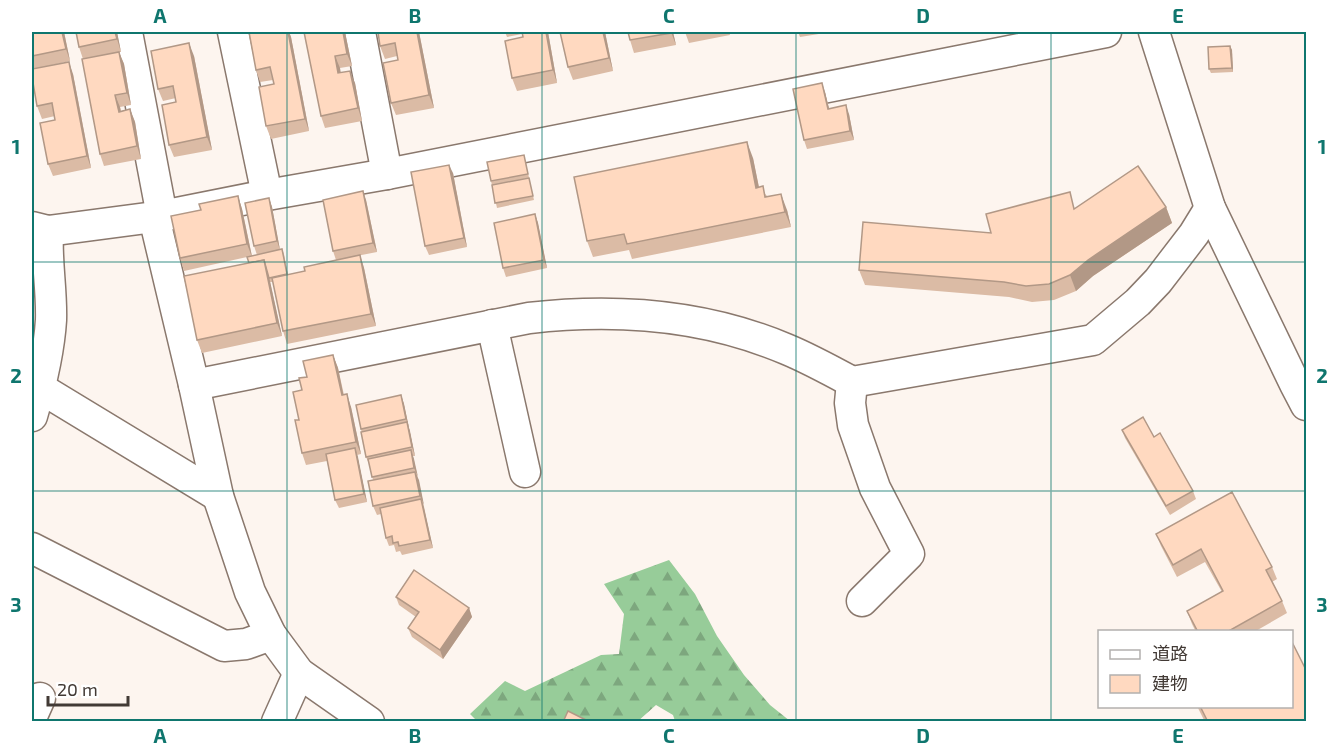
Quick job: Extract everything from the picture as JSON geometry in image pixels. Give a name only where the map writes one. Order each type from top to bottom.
[{"type":"street","points":[[127,32],[153,172],[158,216],[218,496],[250,592],[271,635],[299,673],[369,722]]},
{"type":"street","points":[[233,32],[267,195]]},
{"type":"street","points":[[360,32],[387,174]]},
{"type":"street","points":[[32,416],[48,350],[51,320],[47,245],[40,229],[158,216],[387,174],[1106,32]]},
{"type":"street","points":[[1154,32],[1210,208],[1306,405]]},
{"type":"street","points":[[194,385],[529,318],[603,313],[640,314],[714,326],[785,348],[852,382],[1093,340],[1123,315],[1158,280],[1183,250],[1210,208]]},
{"type":"street","points":[[492,326],[525,472]]},
{"type":"street","points":[[852,382],[850,404],[853,425],[876,488],[909,554],[862,601]]},
{"type":"street","points":[[40,388],[218,496]]},
{"type":"street","points":[[32,548],[224,645],[246,644],[271,635]]},
{"type":"street","points":[[277,722],[299,673]]},
{"type":"green space","points":[[669,560],[695,594],[717,636],[744,675],[770,705],[790,721],[675,721],[673,715],[656,705],[637,722],[478,722],[470,714],[505,681],[525,691],[601,655],[619,654],[624,614],[604,584]]},
{"type":"building","points":[[32,32],[62,32],[66,49],[32,56]]},
{"type":"building","points":[[76,32],[115,32],[117,39],[79,47]]},
{"type":"building","points":[[249,32],[288,32],[305,119],[266,126],[259,87],[274,84],[270,67],[256,70]]},
{"type":"building","points":[[304,32],[343,32],[347,54],[335,56],[338,73],[350,71],[358,108],[321,116]]},
{"type":"building","points":[[378,32],[417,32],[429,95],[391,103],[383,63],[398,60],[395,43],[380,46]]},
{"type":"building","points":[[522,32],[546,32],[553,70],[512,78],[505,41],[523,37]]},
{"type":"building","points":[[560,32],[603,32],[609,58],[568,67]]},
{"type":"building","points":[[628,32],[671,32],[671,33],[630,40]]},
{"type":"building","points":[[189,43],[207,137],[169,145],[162,105],[176,102],[173,86],[158,89],[151,51]]},
{"type":"building","points":[[1230,46],[1232,68],[1209,69],[1208,47]]},
{"type":"building","points":[[119,52],[127,93],[115,95],[119,112],[130,109],[137,146],[100,154],[82,59]]},
{"type":"building","points":[[69,62],[87,156],[48,164],[40,123],[55,120],[52,103],[37,106],[32,69]]},
{"type":"building","points":[[822,83],[828,109],[846,105],[850,131],[804,140],[793,89]]},
{"type":"building","points":[[747,142],[756,188],[763,186],[765,197],[781,194],[785,212],[627,244],[624,234],[587,241],[574,177]]},
{"type":"building","points":[[524,155],[528,174],[491,181],[487,162]]},
{"type":"building","points":[[449,165],[464,238],[425,246],[411,172]]},
{"type":"building","points":[[1138,166],[1166,207],[1088,260],[1070,275],[1049,284],[1026,286],[1004,282],[859,270],[863,222],[991,233],[986,214],[1070,192],[1074,209]]},
{"type":"building","points":[[529,178],[533,196],[495,203],[492,185]]},
{"type":"building","points":[[363,191],[373,243],[333,251],[323,200]]},
{"type":"building","points":[[238,196],[247,244],[180,258],[171,216],[201,210],[199,204]]},
{"type":"building","points":[[269,198],[277,241],[254,246],[245,203]]},
{"type":"building","points":[[535,214],[544,260],[503,268],[494,223]]},
{"type":"building","points":[[282,249],[287,274],[269,278],[264,260],[249,263],[247,257]]},
{"type":"building","points":[[360,255],[371,314],[283,331],[272,278],[305,271],[304,267]]},
{"type":"building","points":[[264,260],[277,323],[197,340],[184,276]]},
{"type":"building","points":[[333,355],[342,395],[347,394],[356,442],[302,453],[295,420],[299,420],[293,392],[302,390],[299,378],[307,377],[303,361]]},
{"type":"building","points":[[401,395],[406,419],[361,429],[356,405]]},
{"type":"building","points":[[1143,417],[1154,437],[1160,433],[1193,491],[1166,506],[1122,430]]},
{"type":"building","points":[[407,422],[412,447],[366,457],[361,432]]},
{"type":"building","points":[[355,448],[364,494],[335,500],[326,454]]},
{"type":"building","points":[[411,450],[414,468],[372,477],[368,459]]},
{"type":"building","points":[[415,472],[420,496],[373,506],[368,481]]},
{"type":"building","points":[[1232,492],[1272,567],[1266,570],[1282,601],[1231,630],[1197,630],[1187,611],[1223,591],[1201,549],[1173,565],[1156,534]]},
{"type":"building","points":[[421,499],[430,540],[399,546],[398,542],[393,543],[392,536],[386,538],[380,508]]},
{"type":"building","points":[[414,570],[469,608],[440,650],[408,628],[419,612],[396,597]]},
{"type":"building","points":[[1293,644],[1306,670],[1306,722],[1208,722],[1201,708],[1293,708]]},
{"type":"building","points":[[568,711],[590,722],[563,722]]}]
